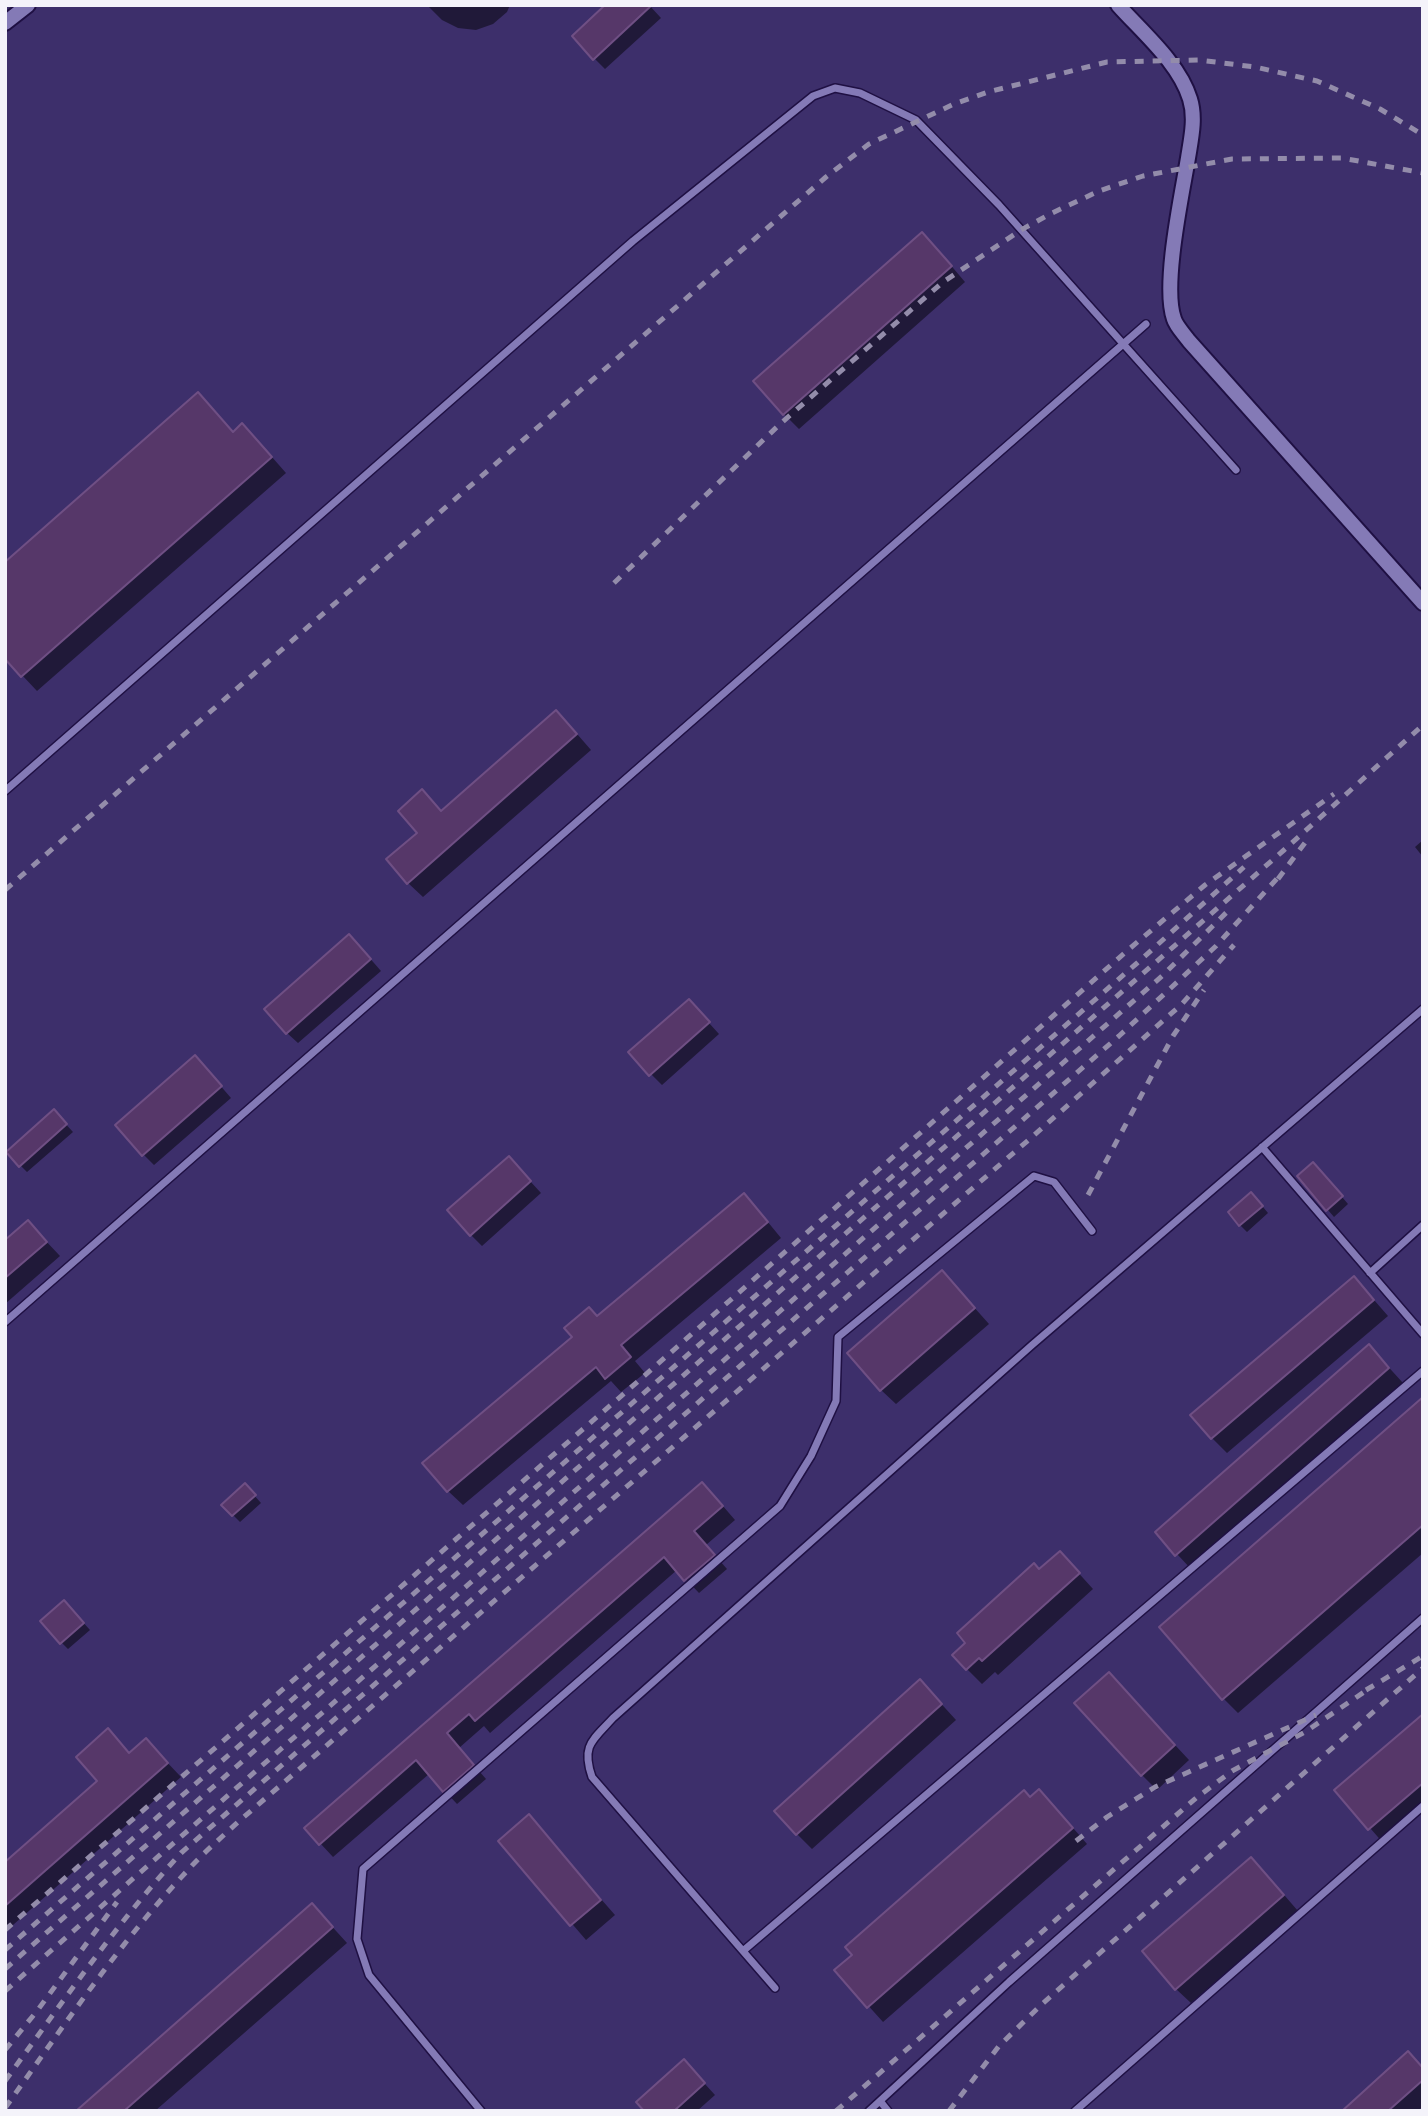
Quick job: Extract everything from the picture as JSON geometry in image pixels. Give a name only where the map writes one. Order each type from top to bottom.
[{"type":"street","points":[[5,23],[28,5]]},
{"type":"street","points":[[1118,5],[1167,60],[1180,78],[1190,100],[1193,127],[1170,284],[1174,319],[1189,341],[1423,603]]},
{"type":"lane","points":[[5,791],[634,241],[813,96],[835,88],[860,93],[916,120],[999,205],[1236,470]]},
{"type":"lane","points":[[5,1322],[1146,324]]},
{"type":"lane","points":[[775,1988],[592,1776],[586,1758],[593,1739],[613,1718],[1021,1354],[1423,1009]]},
{"type":"lane","points":[[1262,1147],[1423,1334]]},
{"type":"lane","points":[[481,2111],[369,1975],[357,1940],[363,1869],[780,1506],[811,1456],[835,1401],[838,1337],[1034,1176],[1054,1182],[1091,1231]]},
{"type":"lane","points":[[1370,1273],[1423,1225]]},
{"type":"lane","points":[[743,1951],[1423,1371]]},
{"type":"lane","points":[[869,2111],[1019,1973],[1423,1618]]},
{"type":"lane","points":[[1075,2111],[1423,1806]]},
{"type":"lane","points":[[880,2101],[888,2111]]},
{"type":"shaded area","points":[[5,5],[1423,5],[1423,2111],[5,2111]]},
{"type":"building","points":[[605,5],[652,5],[593,60],[572,36]]},
{"type":"building","points":[[922,232],[952,266],[783,415],[753,381]]},
{"type":"building","points":[[198,392],[233,432],[242,423],[272,457],[21,677],[5,659],[5,562]]},
{"type":"building","points":[[556,710],[577,734],[407,884],[386,859],[417,833],[398,811],[422,789],[441,811]]},
{"type":"building","points":[[349,934],[371,959],[286,1034],[264,1009]]},
{"type":"building","points":[[689,999],[710,1022],[649,1076],[628,1052]]},
{"type":"building","points":[[195,1055],[222,1086],[142,1156],[115,1125]]},
{"type":"building","points":[[54,1109],[67,1124],[19,1167],[6,1152]]},
{"type":"building","points":[[509,1156],[531,1181],[470,1236],[447,1210]]},
{"type":"building","points":[[1313,1162],[1343,1196],[1326,1211],[1297,1176]]},
{"type":"building","points":[[1251,1192],[1263,1206],[1239,1226],[1228,1212]]},
{"type":"building","points":[[744,1193],[768,1222],[621,1345],[631,1357],[605,1379],[596,1367],[447,1492],[422,1463],[572,1337],[564,1328],[589,1307],[597,1316]]},
{"type":"building","points":[[28,1220],[47,1242],[5,1278],[5,1240]]},
{"type":"building","points":[[942,1270],[975,1308],[880,1391],[847,1353]]},
{"type":"building","points":[[1354,1276],[1374,1300],[1211,1439],[1190,1415]]},
{"type":"building","points":[[1369,1344],[1389,1368],[1175,1556],[1155,1532]]},
{"type":"building","points":[[1423,1397],[1423,1525],[1222,1700],[1159,1627]]},
{"type":"building","points":[[702,1482],[723,1506],[694,1531],[715,1555],[684,1581],[664,1557],[475,1721],[469,1714],[447,1733],[474,1765],[443,1792],[416,1760],[319,1845],[304,1828]]},
{"type":"building","points":[[245,1483],[256,1495],[232,1516],[221,1505]]},
{"type":"building","points":[[1060,1551],[1080,1573],[982,1661],[979,1658],[966,1670],[952,1655],[965,1643],[957,1633],[1034,1563],[1039,1569]]},
{"type":"building","points":[[64,1600],[84,1623],[60,1644],[40,1621]]},
{"type":"building","points":[[1109,1672],[1175,1745],[1141,1776],[1074,1703]]},
{"type":"building","points":[[920,1679],[942,1704],[796,1835],[774,1811]]},
{"type":"building","points":[[1423,1714],[1423,1783],[1368,1830],[1334,1790]]},
{"type":"building","points":[[108,1728],[129,1753],[146,1738],[168,1763],[5,1906],[5,1862],[97,1781],[76,1757]]},
{"type":"building","points":[[1039,1789],[1073,1828],[867,2008],[834,1970],[852,1955],[845,1947],[1024,1790],[1030,1797]]},
{"type":"building","points":[[529,1814],[601,1900],[570,1926],[498,1841]]},
{"type":"building","points":[[1251,1857],[1284,1895],[1175,1990],[1142,1951]]},
{"type":"building","points":[[312,1903],[333,1927],[124,2111],[76,2111]]},
{"type":"building","points":[[1408,2051],[1423,2068],[1423,2080],[1388,2111],[1342,2111]]},
{"type":"building","points":[[684,2059],[705,2083],[674,2111],[644,2111],[636,2102]]},
{"type":"railway","points":[[5,890],[826,177],[869,144],[954,104],[988,92],[1107,62],[1199,60],[1255,67],[1317,81],[1380,109],[1423,135]]},
{"type":"railway","points":[[614,583],[780,424],[943,282],[1050,214],[1099,191],[1143,176],[1232,159],[1342,158],[1423,173]]},
{"type":"railway","points":[[5,1969],[1284,850],[1423,725]]},
{"type":"railway","points":[[5,1930],[627,1391],[1128,950],[1205,885],[1334,794]]},
{"type":"railway","points":[[1278,879],[1307,840]]},
{"type":"railway","points":[[5,1950],[1244,867]]},
{"type":"railway","points":[[5,2081],[112,1936],[181,1853],[1119,1036],[1216,946],[1282,873]]},
{"type":"railway","points":[[5,1991],[1162,976],[1232,907]]},
{"type":"railway","points":[[5,2108],[115,1956],[206,1852],[1032,1137],[1182,1004],[1234,945]]},
{"type":"railway","points":[[1088,1195],[1173,1036],[1204,990]]},
{"type":"railway","points":[[1366,1690],[1423,1656]]},
{"type":"railway","points":[[949,2111],[999,2046],[1042,2004],[1423,1668]]},
{"type":"railway","points":[[836,2111],[1196,1798],[1232,1771],[1305,1732],[1373,1686]]},
{"type":"railway","points":[[1076,1841],[1107,1817],[1155,1787],[1316,1715]]},
{"type":"railway","points":[[5,2050],[117,1902]]}]
